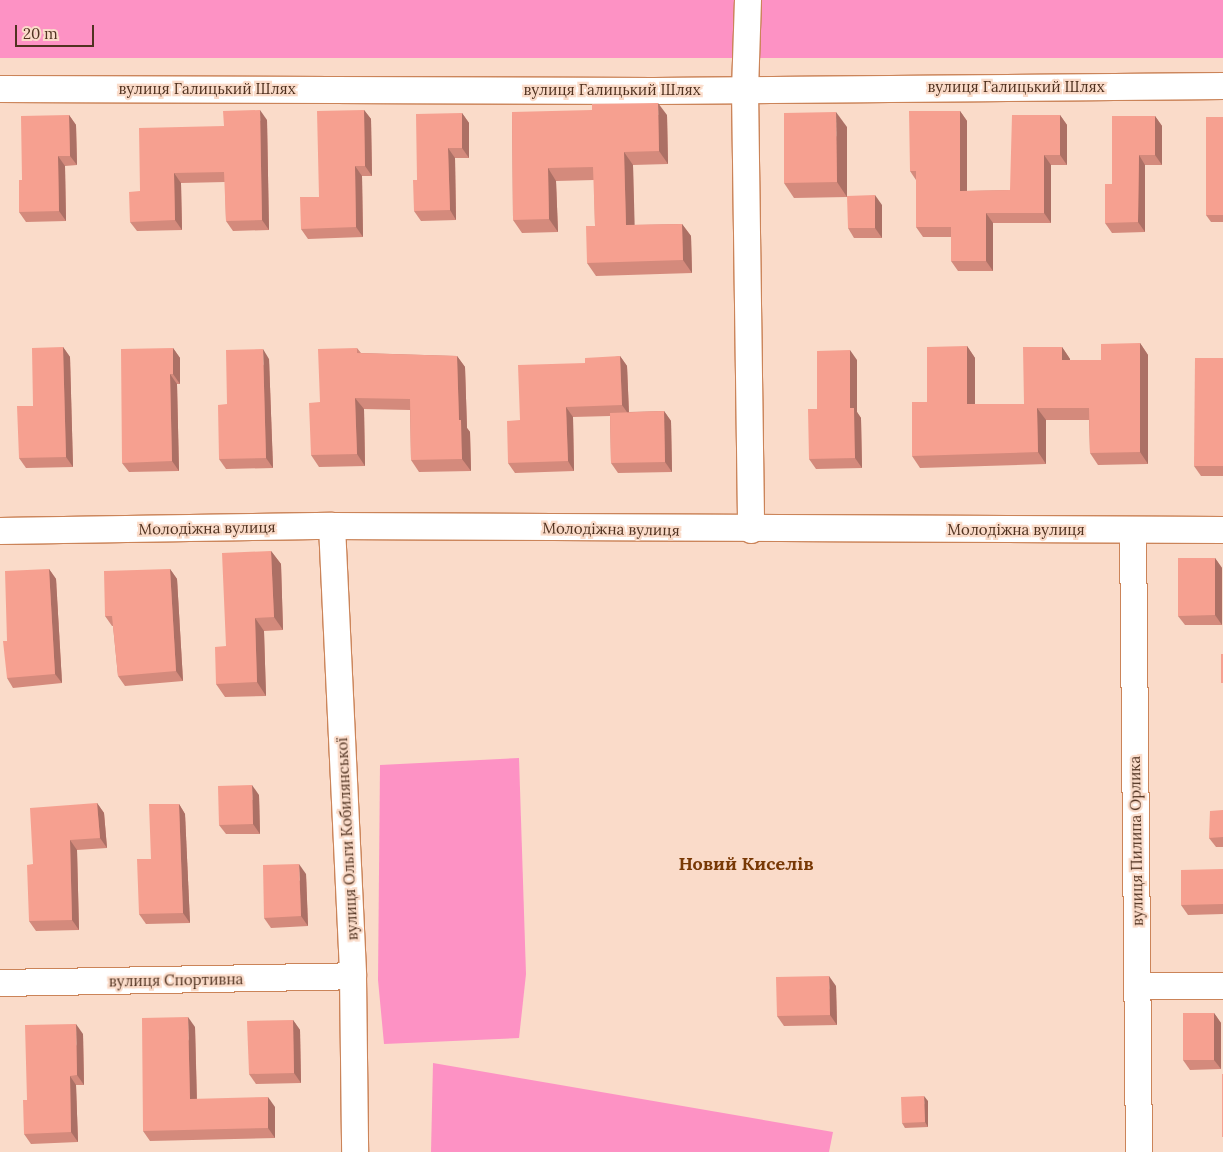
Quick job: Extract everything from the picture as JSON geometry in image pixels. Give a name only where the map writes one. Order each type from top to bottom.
[{"type":"street","points":[[748,0],[745,89],[751,530]]},
{"type":"street","name":"вулиця Галицький Шлях","points":[[0,89],[745,89],[1223,86]]},
{"type":"street","name":"Молодіжна вулиця","points":[[0,531],[332,526],[751,530],[1223,530]]},
{"type":"street","name":"вулиця Ольги Кобилянської","points":[[332,526],[353,976],[355,1152]]},
{"type":"street","name":"вулиця Пилипа Орлика","points":[[1133,530],[1139,1152]]},
{"type":"street","name":"вулиця Спортивна","points":[[0,983],[353,976]]},
{"type":"street","points":[[1138,986],[1223,986]]},
{"type":"shaded area","points":[[0,0],[1223,0],[1223,58],[0,58]]},
{"type":"shaded area","points":[[519,758],[526,974],[519,1038],[384,1044],[378,980],[380,765]]},
{"type":"shaded area","points":[[433,1063],[833,1132],[829,1152],[431,1152]]},
{"type":"building","points":[[658,103],[659,151],[624,152],[626,225],[682,224],[683,260],[587,263],[586,226],[595,226],[593,167],[548,168],[549,219],[513,220],[512,112],[592,110],[592,104]]},
{"type":"building","points":[[260,110],[262,220],[226,221],[224,172],[174,173],[175,220],[130,222],[129,192],[140,191],[139,128],[224,126],[223,111]]},
{"type":"building","points":[[364,110],[365,166],[355,166],[356,227],[301,229],[300,197],[319,197],[317,111]]},
{"type":"building","points":[[909,111],[960,111],[960,191],[1010,190],[1012,115],[1060,115],[1060,155],[1044,155],[1044,213],[986,213],[986,261],[951,261],[951,227],[916,227],[916,171],[910,171]]},
{"type":"building","points":[[836,112],[837,182],[784,183],[784,113]]},
{"type":"building","points":[[462,113],[462,148],[448,148],[450,210],[414,211],[413,180],[417,180],[416,114]]},
{"type":"building","points":[[69,115],[70,156],[58,156],[59,211],[19,212],[19,180],[22,180],[21,116]]},
{"type":"building","points":[[1112,116],[1155,116],[1155,155],[1139,155],[1138,222],[1105,223],[1105,184],[1112,184]]},
{"type":"building","points":[[1206,117],[1223,117],[1223,215],[1206,215]]},
{"type":"building","points":[[875,195],[875,228],[848,228],[847,196]]},
{"type":"building","points":[[1140,343],[1140,452],[1090,453],[1089,408],[1037,408],[1038,452],[912,456],[912,402],[927,402],[927,347],[967,346],[967,404],[1024,404],[1023,347],[1062,347],[1062,360],[1101,360],[1101,344]]},
{"type":"building","points":[[63,347],[66,457],[19,458],[17,406],[33,406],[32,348]]},
{"type":"building","points":[[173,348],[173,374],[170,374],[172,461],[122,463],[121,349]]},
{"type":"building","points":[[357,348],[357,353],[457,356],[462,459],[411,460],[410,399],[355,398],[357,454],[311,455],[309,403],[320,402],[318,349]]},
{"type":"building","points":[[263,349],[266,458],[219,459],[218,405],[227,404],[226,350]]},
{"type":"building","points":[[850,350],[850,408],[854,408],[855,458],[809,459],[808,409],[817,409],[817,351]]},
{"type":"building","points":[[620,356],[622,405],[566,407],[568,461],[508,463],[507,421],[520,420],[518,365],[585,363],[585,358]]},
{"type":"building","points":[[1195,358],[1223,358],[1223,466],[1194,466]]},
{"type":"building","points":[[664,411],[665,462],[611,463],[610,413]]},
{"type":"building","points":[[271,551],[274,617],[255,618],[257,682],[216,684],[215,647],[226,646],[222,553]]},
{"type":"building","points":[[1178,558],[1215,558],[1215,615],[1178,616]]},
{"type":"building","points":[[49,569],[55,674],[7,678],[3,641],[7,641],[5,571]]},
{"type":"building","points":[[170,569],[176,671],[118,676],[112,616],[105,616],[104,571]]},
{"type":"building","points":[[1221,654],[1223,654],[1223,683],[1221,683]]},
{"type":"building","points":[[252,785],[253,824],[219,825],[218,786]]},
{"type":"building","points":[[97,803],[100,838],[70,840],[72,920],[29,921],[27,865],[33,864],[30,808]]},
{"type":"building","points":[[149,804],[179,804],[183,913],[139,914],[137,859],[151,859]]},
{"type":"building","points":[[1223,810],[1223,837],[1209,838],[1210,811]]},
{"type":"building","points":[[299,864],[301,916],[264,918],[263,865]]},
{"type":"building","points":[[1223,869],[1223,904],[1181,905],[1181,870]]},
{"type":"building","points":[[829,976],[830,1015],[777,1016],[776,977]]},
{"type":"building","points":[[1183,1013],[1214,1013],[1214,1060],[1183,1060]]},
{"type":"building","points":[[188,1017],[190,1099],[268,1097],[268,1128],[143,1131],[142,1018]]},
{"type":"building","points":[[293,1020],[294,1073],[249,1074],[247,1021]]},
{"type":"building","points":[[76,1024],[77,1075],[70,1076],[71,1132],[24,1134],[23,1100],[27,1100],[25,1025]]},
{"type":"building","points":[[1223,1074],[1223,1137],[1222,1137]]},
{"type":"building","points":[[924,1096],[925,1122],[902,1123],[901,1097]]},
{"type":"district","name":"Новий Киселів","points":[[746,864]]}]
